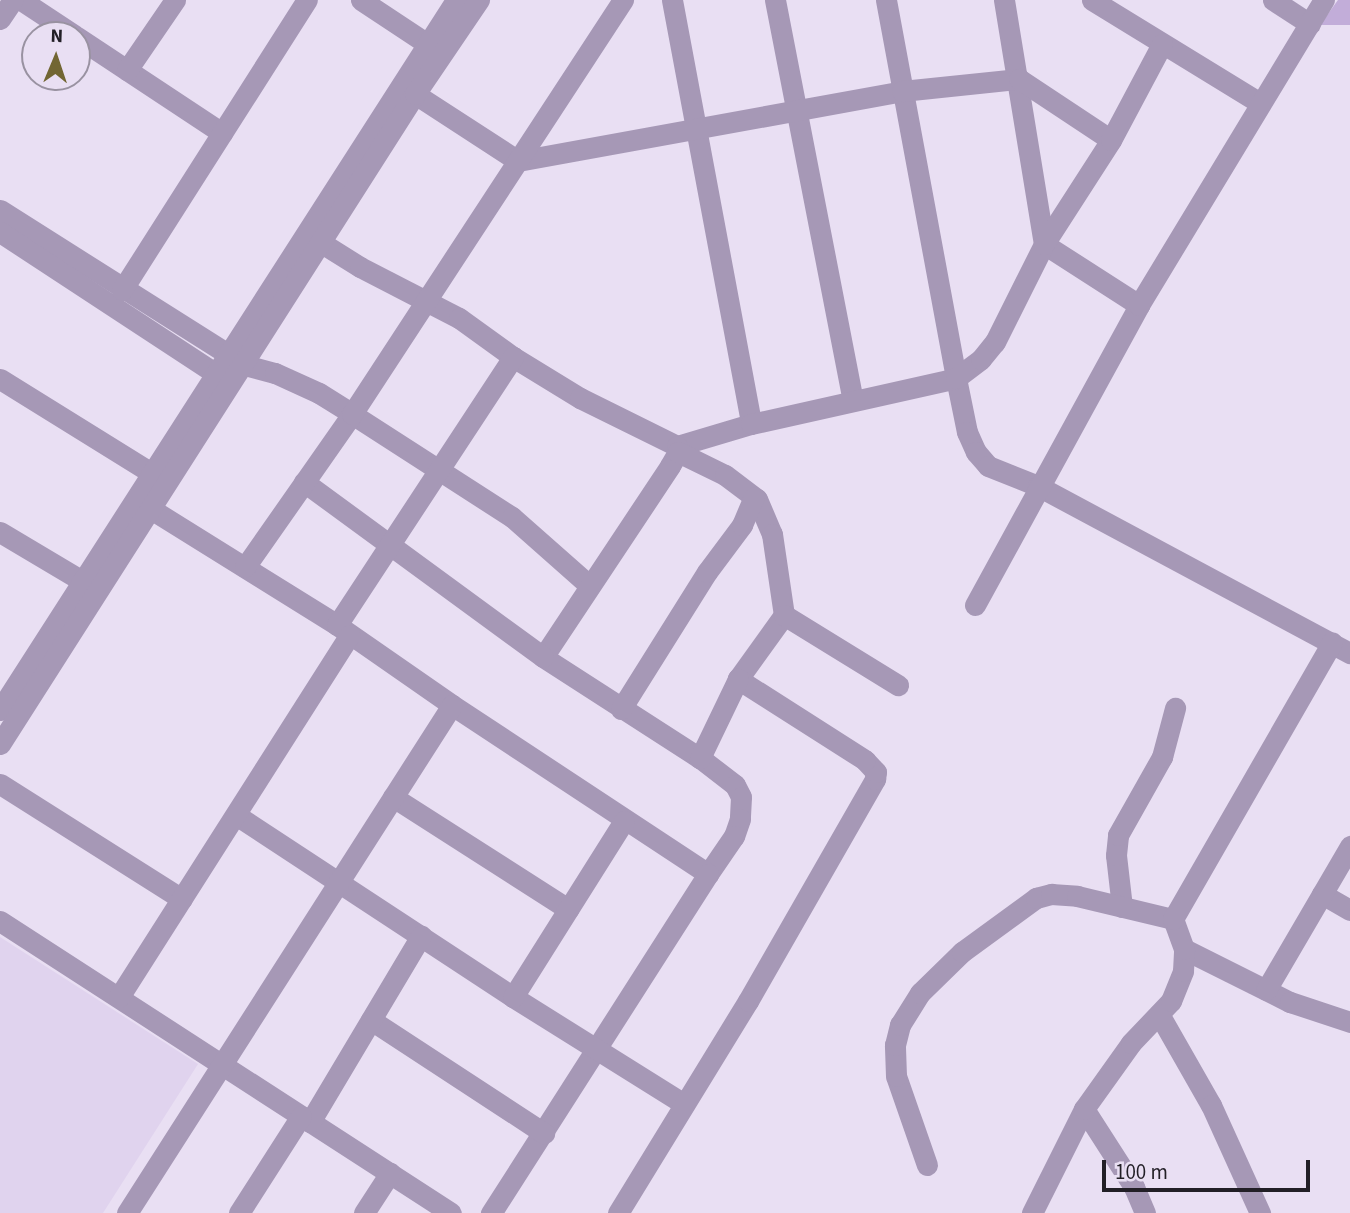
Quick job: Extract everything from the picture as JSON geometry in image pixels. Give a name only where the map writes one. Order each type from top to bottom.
[{"type":"street","points":[[0,19],[13,0]]},
{"type":"street","points":[[21,0],[52,21]]},
{"type":"street","points":[[127,70],[174,0]]},
{"type":"street","points":[[122,290],[307,0]]},
{"type":"street","points":[[361,0],[435,49]]},
{"type":"street","points":[[237,360],[320,242],[415,94],[456,0]]},
{"type":"street","points":[[0,710],[151,509],[225,379],[435,49],[479,0]]},
{"type":"street","points":[[245,567],[352,414],[623,0]]},
{"type":"street","points":[[672,0],[751,424]]},
{"type":"street","points":[[775,0],[799,110],[853,400]]},
{"type":"street","points":[[886,0],[956,377],[967,432],[976,452],[988,466],[1038,486],[1341,648],[1173,919]]},
{"type":"street","points":[[1004,0],[1044,244],[1139,305]]},
{"type":"street","points":[[1092,0],[1260,103]]},
{"type":"street","points":[[1273,0],[1310,24]]},
{"type":"street","points":[[975,605],[1139,305],[1324,0]]},
{"type":"street","points":[[543,657],[677,449],[751,424],[956,377],[981,359],[995,342],[1044,244],[1111,139],[1162,44]]},
{"type":"street","points":[[91,46],[222,133]]},
{"type":"street","points":[[415,94],[518,161],[902,92],[1019,79],[1111,139]]},
{"type":"street","points":[[0,210],[122,290],[237,360],[319,393],[352,414],[512,517],[590,586]]},
{"type":"street","points":[[0,232],[225,379]]},
{"type":"street","points":[[320,242],[360,267],[459,318],[513,357],[580,398],[725,475],[754,497],[772,534],[784,615],[738,680],[700,758]]},
{"type":"street","points":[[119,997],[236,815],[389,545],[513,357]]},
{"type":"street","points":[[0,379],[153,474]]},
{"type":"street","points":[[0,744],[153,474],[225,379]]},
{"type":"street","points":[[304,482],[543,657],[700,758],[735,785],[741,797],[734,836],[491,1213]]},
{"type":"street","points":[[621,709],[707,572],[742,525],[754,497]]},
{"type":"street","points":[[151,509],[343,630],[624,821],[708,874]]},
{"type":"street","points":[[0,531],[91,586]]},
{"type":"street","points":[[784,615],[898,685]]},
{"type":"street","points":[[618,1213],[748,1001],[875,779],[876,772],[865,760],[738,680]]},
{"type":"street","points":[[127,1213],[452,705]]},
{"type":"street","points":[[1122,907],[1116,855],[1118,835],[1162,757],[1175,708]]},
{"type":"street","points":[[0,784],[182,899]]},
{"type":"street","points":[[393,797],[568,909]]},
{"type":"street","points":[[236,815],[513,997],[684,1104]]},
{"type":"street","points":[[513,997],[624,821]]},
{"type":"street","points":[[1266,990],[1350,846]]},
{"type":"street","points":[[927,1166],[896,1076],[895,1045],[900,1026],[920,993],[962,952],[1036,898],[1051,894],[1077,897],[1173,919]]},
{"type":"street","points":[[1322,894],[1350,910]]},
{"type":"street","points":[[1032,1213],[1084,1109],[1131,1043],[1171,1001],[1183,971],[1184,950],[1173,919]]},
{"type":"street","points":[[0,921],[451,1213]]},
{"type":"street","points":[[239,1213],[306,1119],[371,1020],[421,936]]},
{"type":"street","points":[[1184,950],[1290,1002],[1350,1022]]},
{"type":"street","points":[[1159,1014],[1211,1105],[1260,1213]]},
{"type":"street","points":[[371,1020],[544,1133]]},
{"type":"street","points":[[1084,1109],[1134,1187],[1145,1213]]},
{"type":"street","points":[[364,1213],[390,1173]]},
{"type":"shaded area","points":[[1338,0],[1350,0],[1350,25],[1320,25]]},
{"type":"shaded area","points":[[0,937],[198,1064],[103,1213],[0,1213]]}]
